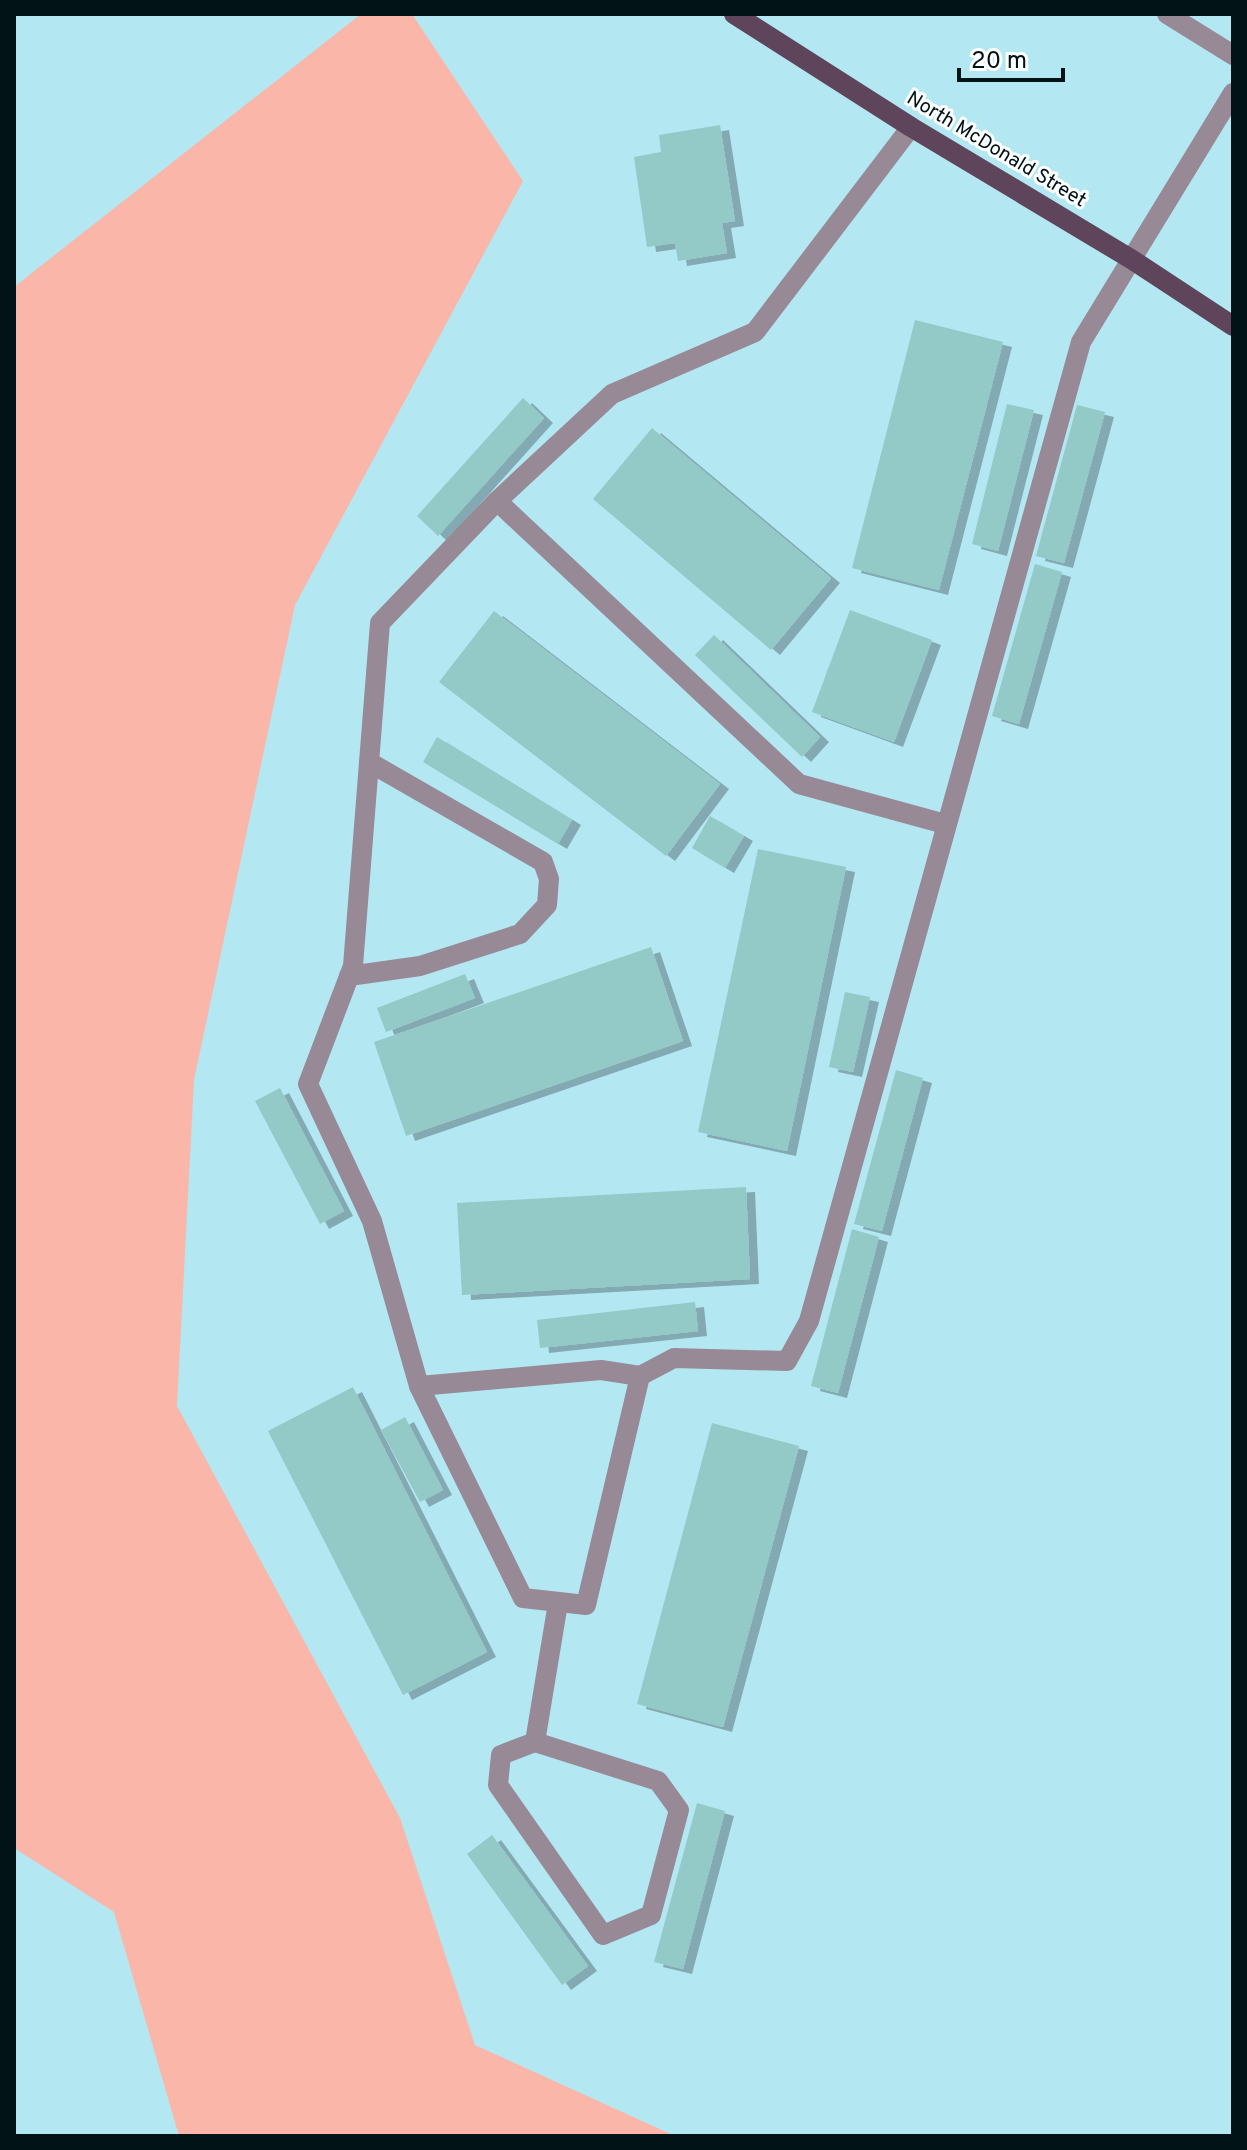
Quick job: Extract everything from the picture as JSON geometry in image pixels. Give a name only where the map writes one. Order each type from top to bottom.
[{"type":"main road","name":"North McDonald Street","points":[[734,14],[911,127],[1131,259],[1233,326]]},
{"type":"lane","points":[[1167,14],[1233,55]]},
{"type":"lane","points":[[419,1386],[601,1370],[640,1376],[674,1358],[787,1361],[809,1321],[1081,342],[1233,93]]},
{"type":"lane","points":[[640,1376],[586,1605],[523,1598],[419,1386],[372,1221],[308,1084],[353,966],[380,623],[497,501],[612,394],[755,332],[911,127]]},
{"type":"lane","points":[[497,501],[799,784],[945,824]]},
{"type":"lane","points":[[349,976],[420,966],[520,934],[547,905],[549,879],[543,862],[369,762]]},
{"type":"lane","points":[[535,1742],[558,1603]]},
{"type":"lane","points":[[535,1742],[658,1781],[679,1810],[651,1915],[603,1935],[498,1785],[501,1755],[535,1742]]},
{"type":"shaded area","points":[[361,14],[412,14],[523,181],[295,605],[194,1080],[177,1406],[400,1818],[475,2045],[675,2136],[179,2136],[114,1912],[14,1848],[14,287]]},
{"type":"building","points":[[720,125],[735,221],[722,223],[727,253],[678,261],[675,243],[647,247],[634,157],[661,152],[659,135]]},
{"type":"building","points":[[915,320],[1003,342],[939,590],[852,568]]},
{"type":"building","points":[[523,398],[544,418],[438,536],[417,516]]},
{"type":"building","points":[[1007,404],[1034,410],[998,551],[972,544]]},
{"type":"building","points":[[1077,405],[1105,412],[1064,563],[1036,556]]},
{"type":"building","points":[[652,428],[831,578],[771,650],[593,499]]},
{"type":"building","points":[[1035,564],[1062,572],[1019,724],[992,716]]},
{"type":"building","points":[[850,610],[932,640],[894,742],[812,712]]},
{"type":"building","points":[[494,611],[720,784],[666,856],[439,682]]},
{"type":"building","points":[[714,635],[820,737],[802,757],[695,655]]},
{"type":"building","points":[[437,737],[572,820],[558,844],[423,762]]},
{"type":"building","points":[[710,816],[744,836],[725,868],[692,848]]},
{"type":"building","points":[[758,849],[846,867],[787,1151],[698,1132]]},
{"type":"building","points":[[651,947],[683,1041],[406,1136],[374,1042]]},
{"type":"building","points":[[465,974],[475,998],[386,1032],[377,1008]]},
{"type":"building","points":[[845,992],[870,997],[853,1072],[829,1067]]},
{"type":"building","points":[[896,1070],[923,1078],[882,1231],[854,1224]]},
{"type":"building","points":[[280,1088],[344,1211],[320,1224],[255,1101]]},
{"type":"building","points":[[746,1187],[750,1279],[462,1295],[457,1203]]},
{"type":"building","points":[[852,1229],[879,1237],[838,1393],[811,1386]]},
{"type":"building","points":[[695,1302],[698,1331],[540,1348],[537,1320]]},
{"type":"building","points":[[353,1387],[487,1652],[403,1695],[268,1431]]},
{"type":"building","points":[[405,1417],[443,1490],[420,1502],[381,1430]]},
{"type":"building","points":[[712,1423],[799,1446],[723,1727],[637,1704]]},
{"type":"building","points":[[697,1803],[725,1811],[683,1969],[654,1962]]},
{"type":"building","points":[[492,1835],[588,1966],[562,1985],[467,1854]]}]
